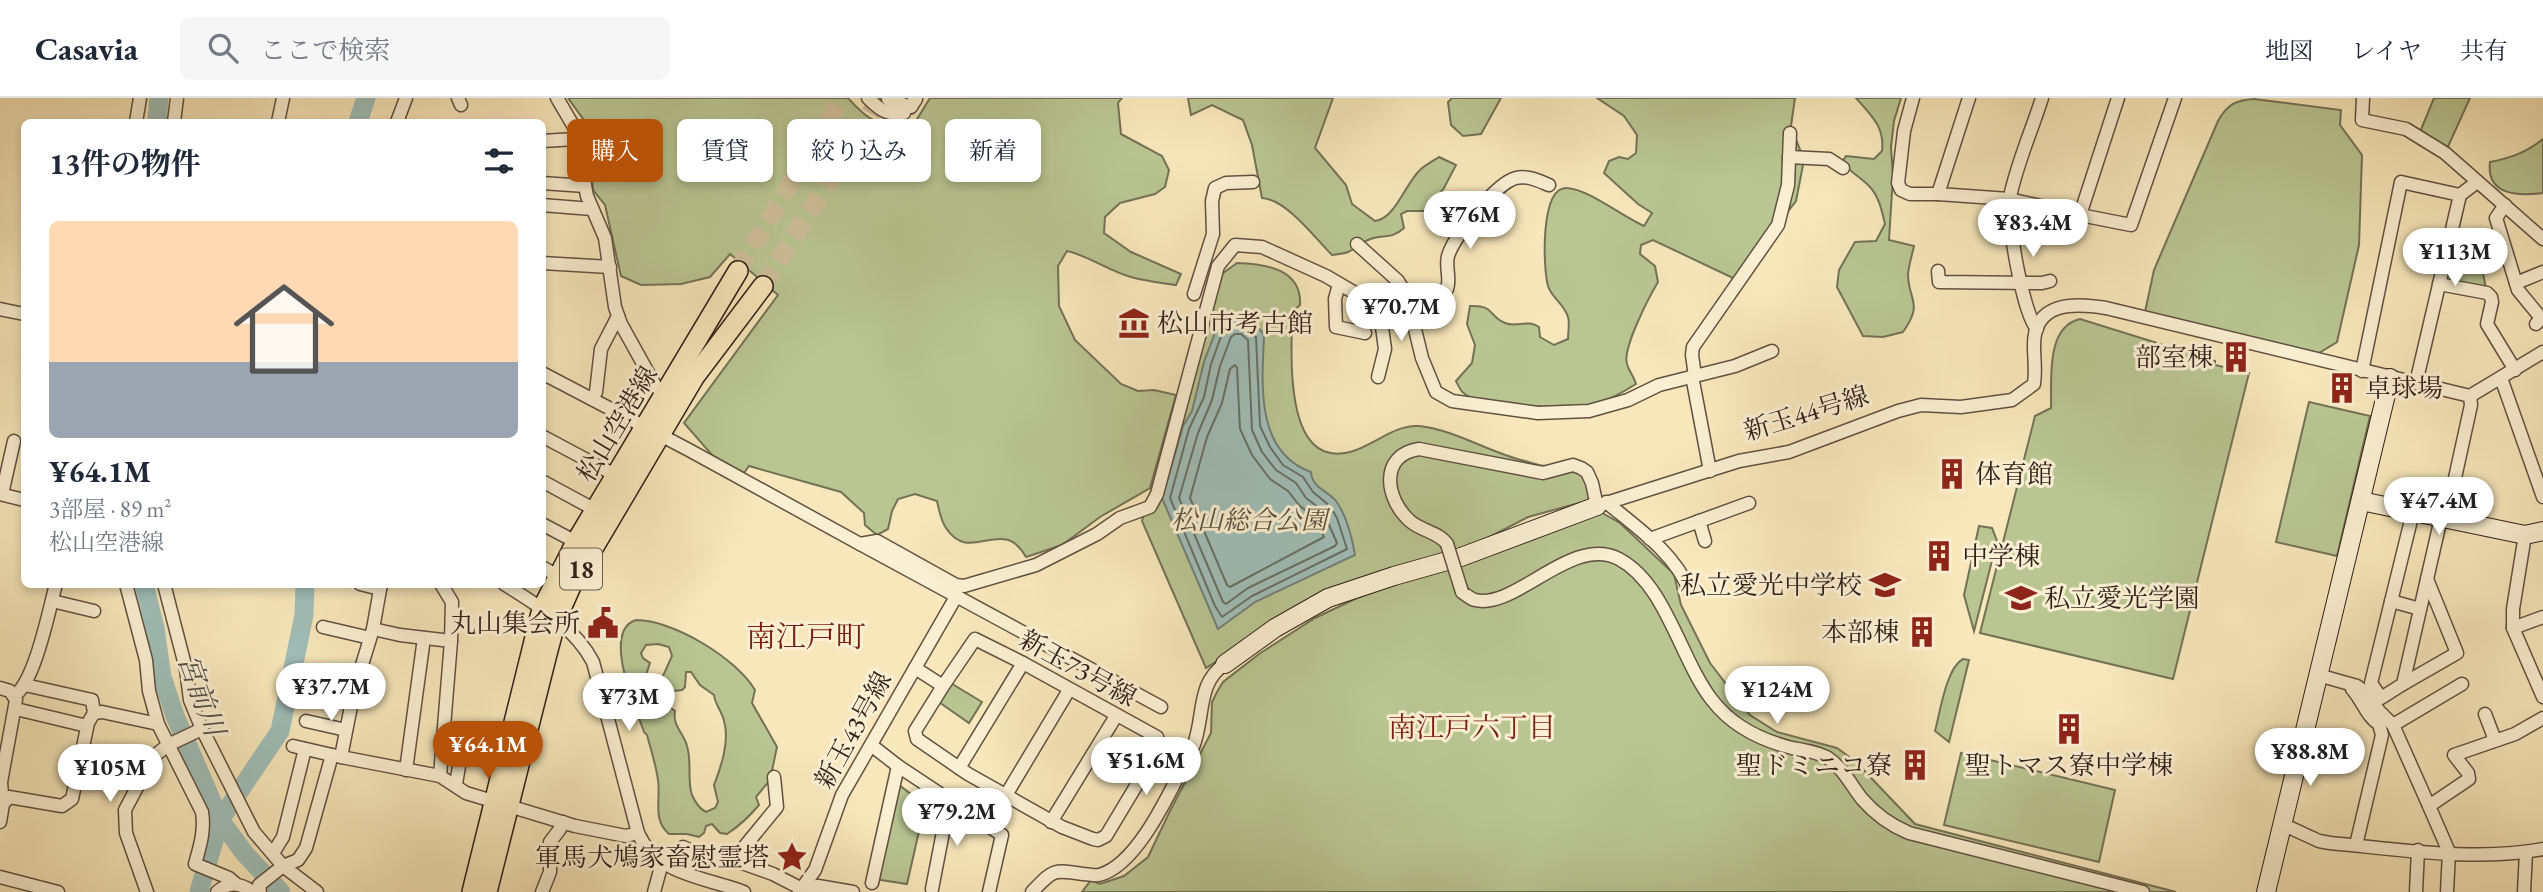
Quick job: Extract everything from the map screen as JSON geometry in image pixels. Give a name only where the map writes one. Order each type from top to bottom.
[{"type":"main road","name":"松山空港線","points":[[472,892],[501,804],[549,615],[550,571],[603,514],[653,432],[666,393],[738,271]]},
{"type":"main road","name":"松山空港線","points":[[549,615],[572,584],[617,476],[763,286]]},
{"type":"main road","name":"松山空港線","points":[[487,892],[501,804]]},
{"type":"street","points":[[136,119],[139,98]]},
{"type":"street","points":[[174,119],[177,98]]},
{"type":"street","points":[[279,119],[283,98]]},
{"type":"street","points":[[398,119],[406,98]]},
{"type":"street","points":[[557,98],[569,119]]},
{"type":"street","points":[[867,98],[882,111],[897,114],[904,113],[888,99],[911,107],[914,98]]},
{"type":"street","points":[[1913,98],[1904,131],[1898,183],[1901,190],[1910,194],[2009,199],[2131,225],[2175,98]]},
{"type":"street","points":[[1938,194],[1969,98]]},
{"type":"street","points":[[2037,329],[2030,318],[2020,282],[2009,199],[2042,98]]},
{"type":"street","points":[[2080,215],[2118,98]]},
{"type":"street","points":[[2363,98],[2362,120],[2406,129],[2445,153],[2543,239]]},
{"type":"street","points":[[1710,471],[1693,376],[1693,347],[1778,225],[1788,185],[1790,132]]},
{"type":"street","points":[[546,141],[567,140]]},
{"type":"street","points":[[1788,157],[1829,159],[1843,168]]},
{"type":"street","points":[[860,544],[877,541],[956,586],[964,586],[1036,565],[1097,534],[1120,518],[1150,508],[1157,494],[1218,266],[1235,245],[1262,247],[1379,305],[1408,303],[1447,289],[1449,282],[1446,263],[1450,249],[1499,188],[1512,179],[1521,177],[1549,184]]},
{"type":"street","points":[[2362,371],[2401,181],[2460,195]]},
{"type":"street","points":[[2416,383],[2460,195],[2477,181]]},
{"type":"street","points":[[584,182],[592,209],[605,238],[618,316],[656,387],[666,393]]},
{"type":"street","points":[[1194,293],[1213,233],[1212,201],[1215,188],[1226,183],[1253,182]]},
{"type":"street","points":[[546,183],[585,186]]},
{"type":"street","points":[[546,205],[592,209]]},
{"type":"street","points":[[2505,205],[2496,218],[2518,290],[2541,318],[2536,324]]},
{"type":"street","points":[[1357,244],[1398,281],[1408,303],[1429,377],[1436,392],[1452,401],[1538,413],[1590,411],[1628,400],[1659,385],[1735,366],[1772,351]]},
{"type":"street","points":[[546,263],[610,267]]},
{"type":"street","points":[[1938,271],[1939,282],[2050,281]]},
{"type":"street","points":[[2516,283],[2543,272]]},
{"type":"street","points":[[1339,284],[1335,299],[1336,327],[1364,333]]},
{"type":"street","points":[[2439,284],[2491,296],[2487,324],[2515,370]]},
{"type":"street","points":[[2037,329],[2042,318],[2058,307],[2082,304],[2470,396],[2543,352]]},
{"type":"street","points":[[1378,377],[1385,349],[1379,305]]},
{"type":"street","points":[[0,309],[21,313]]},
{"type":"street","points":[[592,399],[596,392],[601,349],[618,316]]},
{"type":"street","name":"新玉44号線","points":[[1032,892],[1047,876],[1057,871],[1096,878],[1127,859],[1140,844],[1198,736],[1204,692],[1210,676],[1275,628],[1328,598],[1461,557],[1602,504],[1740,461],[1789,452],[1898,411],[1922,405],[1961,407],[2012,400],[2034,384],[2037,368],[2034,346],[2037,329]]},
{"type":"street","points":[[546,375],[1161,707]]},
{"type":"street","points":[[2266,892],[2390,378]]},
{"type":"street","points":[[2501,378],[2543,497]]},
{"type":"street","points":[[2403,684],[2471,405],[2470,396]]},
{"type":"street","points":[[546,438],[617,476]]},
{"type":"street","points":[[14,441],[1,494],[21,499]]},
{"type":"street","points":[[1689,590],[1683,575],[1650,539],[1602,504],[1587,472],[1581,468],[1573,465],[1543,473],[1419,449],[1399,455],[1391,467],[1389,476],[1396,500],[1407,519],[1442,538],[1447,544],[1462,592],[1474,600],[1495,598],[1572,560],[1594,554],[1610,555],[1630,566],[1645,583],[1663,611],[1700,682],[1711,699],[1730,719],[1760,738],[1828,758],[1840,769],[1862,799],[1884,820],[1909,833],[2143,892]]},
{"type":"street","points":[[546,483],[603,514]]},
{"type":"street","points":[[2361,501],[2525,535],[2543,531]]},
{"type":"street","points":[[1650,539],[1749,503]]},
{"type":"street","points":[[2413,512],[2371,683],[2381,698],[2457,653],[2427,579]]},
{"type":"street","points":[[1699,521],[1705,541]]},
{"type":"street","points":[[546,526],[576,542]]},
{"type":"street","points":[[2525,535],[2513,610],[2513,628],[2543,697]]},
{"type":"street","points":[[0,822],[5,800],[1,784],[15,702],[25,685],[44,632],[55,588]]},
{"type":"street","points":[[128,588],[158,724],[171,744],[202,813],[202,841],[195,864],[236,884],[257,890],[283,866],[298,860],[306,848],[346,730],[354,691],[372,634],[380,588]]},
{"type":"street","points":[[165,588],[186,669],[190,699],[200,730],[254,832],[283,866],[317,892]]},
{"type":"street","points":[[440,776],[452,602],[443,588]]},
{"type":"street","points":[[510,588],[575,636],[593,662],[638,833],[645,847],[662,863],[744,892]]},
{"type":"street","name":"新玉43号線","points":[[801,890],[815,870],[842,795],[957,595]]},
{"type":"street","points":[[52,601],[94,611]]},
{"type":"street","points":[[2391,601],[2420,608]]},
{"type":"street","points":[[2513,628],[2543,617]]},
{"type":"street","points":[[323,627],[451,641]]},
{"type":"street","points":[[406,770],[424,638]]},
{"type":"street","name":"新玉73号線","points":[[975,639],[1157,737],[1160,743],[1106,836],[1098,840],[1051,822],[928,749],[914,736],[943,686],[975,639]]},
{"type":"street","points":[[959,768],[1023,663]]},
{"type":"street","points":[[915,668],[943,686]]},
{"type":"street","points":[[2318,675],[2357,686],[2368,694],[2379,711],[2393,725],[2449,852],[2447,892]]},
{"type":"street","points":[[2345,681],[2361,699],[2372,720],[2382,729],[2356,845]]},
{"type":"street","points":[[2393,725],[2462,684]]},
{"type":"street","points":[[5,800],[14,797],[62,806],[68,804],[72,799],[88,726],[94,713],[92,700],[25,685]]},
{"type":"street","points":[[0,688],[15,702],[88,726]]},
{"type":"street","points":[[1006,795],[1069,690]]},
{"type":"street","points":[[94,713],[102,712],[158,724]]},
{"type":"street","points":[[2485,714],[2495,740]]},
{"type":"street","points":[[1051,822],[1116,716]]},
{"type":"street","points":[[2429,806],[2469,779],[2469,773],[2455,755],[2515,734],[2543,718]]},
{"type":"street","points":[[306,721],[346,730]]},
{"type":"street","points":[[147,892],[126,833],[125,810],[153,757],[171,744],[200,730]]},
{"type":"street","points":[[456,784],[465,730]]},
{"type":"street","points":[[871,745],[1002,835],[989,892]]},
{"type":"street","points":[[272,853],[283,837],[299,748],[440,776],[466,793],[563,822],[626,836],[638,833]]},
{"type":"street","points":[[872,883],[898,766]]},
{"type":"street","points":[[740,862],[745,846],[777,807],[774,777]]},
{"type":"street","points":[[932,889],[949,801]]},
{"type":"street","points":[[542,892],[550,872],[550,842],[563,822]]},
{"type":"street","points":[[2282,824],[2319,841],[2356,845],[2449,852],[2526,852],[2543,849]]},
{"type":"street","points":[[683,847],[705,857],[740,862],[773,874],[801,890],[818,886],[853,892]]},
{"type":"street","points":[[2416,892],[2418,850]]},
{"type":"street","points":[[2524,892],[2526,852]]},
{"type":"street","points":[[654,892],[662,863]]},
{"type":"street","points":[[0,877],[58,892]]},
{"type":"street","points":[[217,892],[225,886],[236,884]]},
{"type":"green space","points":[[568,98],[848,98],[871,119],[787,119],[787,182],[931,182],[931,119],[917,119],[930,98],[1122,98],[1118,103],[1121,134],[1162,156],[1169,170],[1165,187],[1155,194],[1120,203],[1105,217],[1104,233],[1131,252],[1181,274],[1176,285],[1142,280],[1067,251],[1058,266],[1059,306],[1075,340],[1121,384],[1138,391],[1154,390],[1176,395],[1150,488],[1100,517],[1062,545],[1026,557],[1017,545],[1007,540],[966,543],[956,538],[944,525],[937,501],[915,494],[898,499],[888,529],[877,535],[865,525],[864,513],[841,492],[749,466],[744,473],[712,455],[684,423],[778,295],[730,254],[710,277],[681,284],[641,285],[621,276],[605,205],[593,190],[592,182],[663,182],[663,119],[583,119]]},
{"type":"green space","points":[[1188,98],[1333,98],[1315,148],[1346,185],[1352,204],[1375,221],[1382,219],[1394,208],[1415,176],[1427,165],[1439,157],[1456,165],[1444,188],[1427,211],[1407,211],[1401,214],[1404,228],[1399,232],[1373,238],[1348,252],[1332,255],[1290,212],[1271,200],[1262,198],[1252,145],[1243,120],[1212,105],[1191,115]]},
{"type":"green space","points":[[1452,98],[1501,98],[1481,134],[1463,136],[1451,125],[1448,102]]},
{"type":"green space","points":[[1597,98],[1795,98],[1791,126],[1804,160],[1796,201],[1735,279],[1653,240],[1641,245],[1640,254],[1655,266],[1658,282],[1628,347],[1627,364],[1636,384],[1603,401],[1581,406],[1511,404],[1470,397],[1463,393],[1456,381],[1472,363],[1475,345],[1467,324],[1470,306],[1484,307],[1505,323],[1535,325],[1539,327],[1540,337],[1554,345],[1568,339],[1568,317],[1548,286],[1545,263],[1548,213],[1558,191],[1567,188],[1585,193],[1644,226],[1652,213],[1604,173],[1609,161],[1619,157],[1628,159],[1636,153],[1637,135],[1624,116]]},
{"type":"green space","points":[[1856,98],[1901,98],[1894,121],[1891,147],[1893,176],[1889,240],[1914,246],[1908,274],[1914,308],[1903,332],[1883,337],[1863,336],[1837,287],[1839,270],[1855,242],[1876,241],[1885,224],[1875,194],[1842,162],[1846,156],[1874,159],[1882,151],[1879,128]]},
{"type":"green space","points":[[2434,98],[2470,98],[2446,151],[2420,132]]},
{"type":"green space","points":[[2254,99],[2341,110],[2340,125],[2362,155],[2359,245],[2337,342],[2319,353],[2145,312],[2154,270],[2218,121],[2232,104]]},
{"type":"green space","points":[[2543,139],[2543,193],[2515,193],[2499,188],[2493,182],[2490,162],[2518,154]]},
{"type":"green space","points":[[2470,251],[2479,251],[2486,289],[2442,280],[2447,264],[2465,269]]},
{"type":"green space","name":"松山総合公園","points":[[1237,263],[1270,267],[1289,276],[1295,283],[1300,305],[1292,312],[1292,378],[1302,425],[1312,443],[1328,452],[1350,452],[1401,428],[1433,428],[1539,465],[1549,466],[1572,460],[1601,497],[1528,517],[1468,548],[1316,597],[1206,668],[1142,521],[1215,279]]},
{"type":"green space","points":[[2080,319],[2215,361],[2215,365],[2249,373],[2173,679],[1980,633],[2035,416],[2051,408],[2051,370],[2056,344],[2061,332]]},
{"type":"green space","points":[[2309,402],[2370,416],[2337,556],[2276,542]]},
{"type":"green space","name":"松山総合公園","points":[[1597,510],[1620,523],[1674,574],[1681,605],[1710,663],[1750,715],[1777,732],[1837,748],[1856,762],[1915,824],[2176,892],[1082,892],[1091,880],[1100,884],[1124,876],[1148,857],[1211,733],[1212,702],[1217,692],[1223,682],[1259,654],[1315,618],[1357,598]]},
{"type":"green space","points":[[1979,526],[1992,528],[1997,541],[1974,631],[1964,595]]},
{"type":"green space","points":[[636,620],[668,626],[685,634],[734,666],[755,690],[752,703],[777,747],[770,780],[756,797],[759,805],[727,834],[720,833],[712,824],[706,826],[699,837],[669,834],[661,822],[655,763],[624,671],[621,639],[626,627]],"holes":[[[646,645],[669,647],[672,656],[663,676],[651,679],[646,675],[650,663],[641,653]],[[686,672],[691,672],[700,685],[714,695],[726,729],[724,754],[714,785],[718,802],[715,808],[706,812],[692,795],[686,741],[675,721],[675,711],[661,701],[665,692],[682,690],[685,687]]]},
{"type":"green space","points":[[1963,659],[1969,660],[1949,742],[1935,731],[1948,681],[1957,664]]},
{"type":"green space","points":[[949,682],[982,702],[969,723],[936,700]]},
{"type":"green space","points":[[1961,753],[2115,790],[2099,862],[1944,825]]},
{"type":"green space","points":[[894,781],[925,805],[907,884],[874,879]]},
{"type":"water","points":[[1231,318],[1250,321],[1264,336],[1263,395],[1271,433],[1280,449],[1293,462],[1311,472],[1314,482],[1336,501],[1348,527],[1355,555],[1255,602],[1218,629],[1162,498],[1183,426],[1192,411],[1204,362],[1218,325]]},
{"type":"waterway","name":"宮前川","points":[[157,119],[159,98]]},
{"type":"waterway","name":"宮前川","points":[[359,119],[366,98]]},
{"type":"waterway","name":"宮前川","points":[[145,588],[155,628],[162,677],[175,716],[220,820],[245,854],[281,892]]},
{"type":"waterway","name":"宮前川","points":[[199,892],[220,820],[280,731],[304,615],[305,588]]},
{"type":"tunnel","points":[[738,271],[842,98]]},
{"type":"tunnel","points":[[763,286],[880,98]]},
{"type":"place","name":"松山市考古館","points":[[1134,323]]},
{"type":"place","name":"部室棟","points":[[2236,357]]},
{"type":"place","name":"卓球場","points":[[2342,388]]},
{"type":"place","name":"体育館","points":[[1952,474]]},
{"type":"place","name":"中学棟","points":[[1939,556]]},
{"type":"place","name":"私立愛光中学校","points":[[1885,585]]},
{"type":"place","name":"私立愛光学園","points":[[2021,598]]},
{"type":"place","name":"丸山集会所","points":[[603,623]]},
{"type":"place","name":"本部棟","points":[[1922,632]]},
{"type":"place","name":"聖トマス寮中学棟","points":[[2069,729]]},
{"type":"place","name":"聖ドミニコ寮","points":[[1915,765]]},
{"type":"place","name":"軍馬犬鳩家畜慰霊塔","points":[[792,857]]},
{"type":"district","name":"南江戸町","points":[[806,636]]},
{"type":"district","name":"南江戸六丁目","points":[[1472,727]]}]
